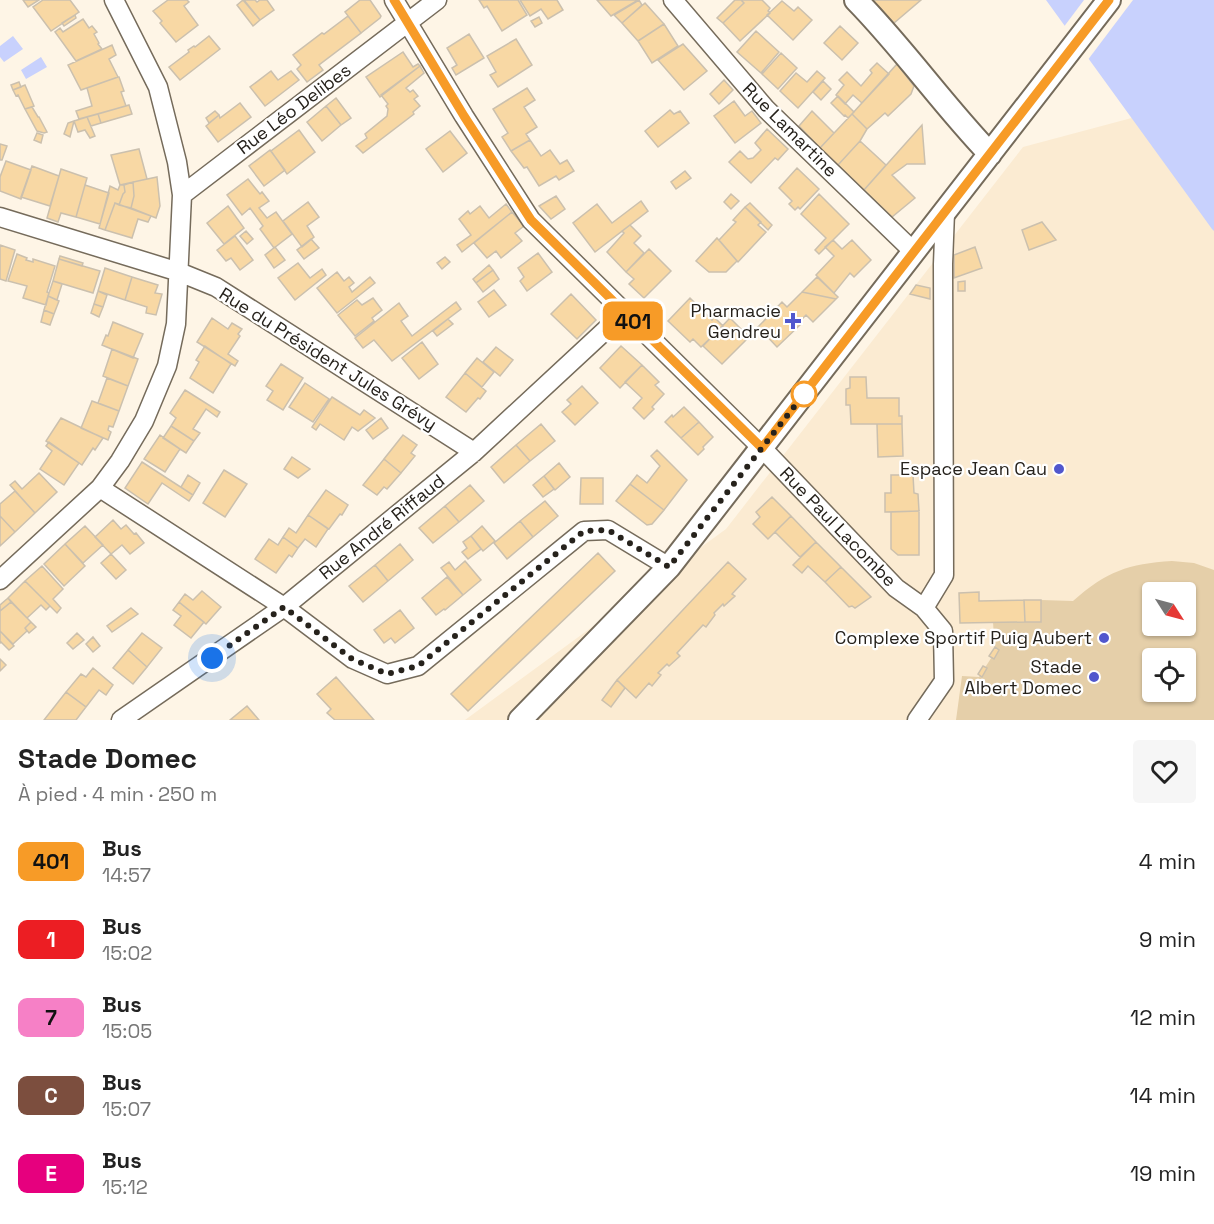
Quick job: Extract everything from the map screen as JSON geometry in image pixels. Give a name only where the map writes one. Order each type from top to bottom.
[{"type":"street","points":[[0,580],[100,488],[120,460],[144,422],[167,366],[176,324],[182,195],[177,162],[158,87],[114,0]]},
{"type":"street","name":"Rue Paul Lacombe","points":[[394,0],[531,220],[762,448],[896,588],[924,608],[943,631],[944,681],[917,720]]},
{"type":"street","points":[[407,23],[437,0]]},
{"type":"street","name":"Rue Lamartine","points":[[673,0],[766,110],[915,252]]},
{"type":"street","points":[[856,0],[898,45],[964,127],[990,154]]},
{"type":"street","points":[[520,720],[669,567],[1109,0]]},
{"type":"street","name":"Rue Léo Delibes","points":[[182,195],[407,23]]},
{"type":"street","points":[[924,608],[944,576],[943,264],[945,212]]},
{"type":"street","name":"Rue du Président Jules Grévy","points":[[0,217],[179,272],[216,287],[474,452]]},
{"type":"street","name":"Rue André Riffaud","points":[[121,720],[284,607],[474,452],[625,312]]},
{"type":"street","points":[[100,488],[284,607],[352,659],[387,674],[418,666],[584,531],[608,530],[669,567]]},
{"type":"shaded area","points":[[1214,96],[1214,720],[465,720],[726,529],[1023,147]]},
{"type":"shaded area","name":"Complexe Sportif Puig Aubert","points":[[1172,561],[1194,563],[1214,570],[1214,720],[956,720],[962,676],[979,677],[995,652],[993,622],[1041,622],[1041,600],[1073,601],[1108,576],[1143,564]]},
{"type":"water","points":[[1046,0],[1214,0],[1214,231],[1212,229]]},
{"type":"water","points":[[13,36],[23,49],[4,62],[0,57],[0,46]]},
{"type":"water","points":[[41,57],[47,67],[26,79],[21,70]]},
{"type":"pier","points":[[1084,0],[1133,0],[1087,61],[1063,28]]},
{"type":"building","points":[[23,0],[39,0],[28,7]]},
{"type":"building","points":[[43,0],[70,0],[79,12],[51,31],[33,7]]},
{"type":"building","points":[[168,0],[187,0],[189,2],[184,6],[198,25],[176,42],[153,11]]},
{"type":"building","points":[[243,0],[260,20],[253,26],[237,5]]},
{"type":"building","points":[[244,0],[257,2],[267,0],[274,10],[260,20]]},
{"type":"building","points":[[360,0],[370,0],[381,16],[361,33],[345,12]]},
{"type":"building","points":[[479,0],[518,0],[527,15],[502,31],[487,6],[484,8]]},
{"type":"building","points":[[520,0],[557,0],[563,10],[548,19],[541,9],[530,16]]},
{"type":"building","points":[[597,0],[638,0],[611,16]]},
{"type":"building","points":[[639,0],[642,5],[622,23],[614,15]]},
{"type":"building","points":[[735,0],[741,0],[744,3],[723,23],[717,18]]},
{"type":"building","points":[[741,0],[762,0],[770,8],[768,11],[770,13],[740,41],[723,23],[744,3]]},
{"type":"building","points":[[872,0],[921,0],[894,23]]},
{"type":"building","points":[[782,1],[794,11],[798,7],[812,20],[793,40],[767,15]]},
{"type":"building","points":[[645,3],[664,24],[638,41],[622,23]]},
{"type":"building","points":[[75,15],[76,18],[64,26],[62,23]]},
{"type":"building","points":[[348,16],[361,33],[319,65],[323,70],[307,82],[297,69],[301,65],[293,55]]},
{"type":"building","points":[[539,17],[542,23],[535,27],[531,21]]},
{"type":"building","points":[[83,19],[89,28],[92,26],[97,32],[94,34],[102,49],[76,61],[55,32],[60,28],[63,32]]},
{"type":"building","points":[[664,24],[678,46],[652,63],[638,41]]},
{"type":"building","points":[[840,26],[858,43],[842,60],[824,43]]},
{"type":"building","points":[[756,31],[779,52],[761,73],[737,52]]},
{"type":"building","points":[[469,34],[484,58],[456,75],[452,68],[457,65],[447,48]]},
{"type":"building","points":[[209,36],[220,49],[180,80],[169,67]]},
{"type":"building","points":[[516,39],[532,65],[498,87],[490,75],[496,72],[487,56]]},
{"type":"building","points":[[683,44],[707,71],[684,90],[658,60]]},
{"type":"building","points":[[112,45],[116,55],[109,59],[118,77],[81,90],[68,65]]},
{"type":"building","points":[[403,52],[413,67],[418,64],[420,66],[380,97],[366,77]]},
{"type":"building","points":[[781,53],[797,68],[778,89],[762,74]]},
{"type":"building","points":[[877,63],[889,74],[862,103],[853,95],[845,104],[836,95],[844,85],[839,80],[847,72],[861,86]]},
{"type":"building","points":[[897,64],[914,86],[911,94],[888,116],[885,113],[867,129],[852,114]]},
{"type":"building","points":[[420,66],[424,73],[406,88],[410,92],[413,90],[418,96],[414,99],[420,106],[413,112],[414,114],[363,153],[356,146],[367,138],[365,134],[387,116],[386,106],[388,104],[381,95]]},
{"type":"building","points":[[271,71],[278,80],[291,71],[299,80],[265,106],[250,87]]},
{"type":"building","points":[[817,71],[825,78],[798,108],[780,91],[796,73],[807,82]]},
{"type":"building","points":[[119,77],[126,106],[79,119],[76,111],[92,106],[87,88]]},
{"type":"building","points":[[724,80],[733,90],[719,104],[710,94]]},
{"type":"building","points":[[823,81],[831,89],[821,100],[813,92]]},
{"type":"building","points":[[19,82],[21,87],[13,90],[11,85]]},
{"type":"building","points":[[25,85],[34,106],[25,109],[13,90]]},
{"type":"building","points":[[527,88],[535,100],[524,107],[537,127],[526,134],[530,140],[511,151],[502,137],[508,133],[493,109]]},
{"type":"building","points":[[838,96],[854,112],[848,118],[831,103]]},
{"type":"building","points":[[336,98],[351,118],[341,125],[326,106]]},
{"type":"building","points":[[734,101],[745,116],[752,111],[761,123],[735,143],[714,116]]},
{"type":"building","points":[[240,103],[251,117],[218,142],[206,126],[219,115],[220,118]]},
{"type":"building","points":[[129,105],[132,114],[101,123],[98,114]]},
{"type":"building","points":[[326,106],[341,125],[322,141],[307,122]]},
{"type":"building","points":[[32,107],[47,132],[37,131],[25,109]]},
{"type":"building","points":[[670,110],[674,114],[680,111],[689,123],[658,147],[645,131]]},
{"type":"building","points":[[215,111],[219,115],[209,123],[206,118]]},
{"type":"building","points":[[812,111],[834,133],[820,148],[799,126]]},
{"type":"building","points":[[98,114],[101,123],[91,126],[87,117]]},
{"type":"building","points":[[852,114],[867,129],[860,141],[838,165],[820,148]]},
{"type":"building","points":[[87,117],[95,136],[90,138],[85,130],[78,132],[74,121]]},
{"type":"building","points":[[74,121],[70,137],[64,134],[68,123]]},
{"type":"building","points":[[922,125],[925,164],[907,164],[892,175],[915,198],[892,217],[864,190]]},
{"type":"building","points":[[767,129],[788,149],[778,160],[775,158],[751,183],[729,162],[740,151],[748,159],[753,158],[761,150],[755,143]]},
{"type":"building","points":[[299,130],[315,152],[287,174],[271,151]]},
{"type":"building","points":[[450,131],[467,153],[443,172],[426,149]]},
{"type":"building","points":[[37,133],[43,135],[41,143],[34,140]]},
{"type":"building","points":[[530,140],[541,156],[550,150],[560,164],[567,160],[574,171],[559,180],[556,176],[539,186],[527,167],[524,168],[511,151]]},
{"type":"building","points":[[860,141],[886,165],[864,190],[838,165]]},
{"type":"building","points":[[0,144],[7,146],[2,160],[0,160]]},
{"type":"building","points":[[139,149],[147,179],[120,185],[111,155]]},
{"type":"building","points":[[270,150],[285,170],[264,186],[249,166]]},
{"type":"building","points":[[6,161],[31,170],[21,199],[0,191],[0,177]]},
{"type":"building","points":[[32,166],[59,176],[50,206],[21,197]]},
{"type":"building","points":[[797,168],[819,189],[800,209],[798,207],[795,210],[789,204],[792,201],[779,188]]},
{"type":"building","points":[[61,169],[87,178],[76,217],[61,213],[58,222],[47,218]]},
{"type":"building","points":[[685,171],[691,178],[676,189],[671,182]]},
{"type":"building","points":[[157,177],[160,206],[156,218],[131,208],[134,196],[133,182]]},
{"type":"building","points":[[248,179],[269,201],[259,208],[267,218],[276,212],[292,234],[274,248],[260,229],[263,226],[250,208],[242,215],[227,195]]},
{"type":"building","points":[[133,182],[134,196],[131,208],[119,205],[125,192],[124,185]]},
{"type":"building","points":[[85,185],[109,193],[100,224],[76,217]]},
{"type":"building","points":[[120,185],[124,185],[125,192],[119,205],[115,203],[105,230],[99,228],[110,186],[118,190]]},
{"type":"building","points":[[731,194],[739,201],[731,209],[724,202]]},
{"type":"building","points":[[819,194],[849,224],[819,254],[815,250],[826,238],[801,214]]},
{"type":"building","points":[[556,196],[565,209],[551,219],[539,206]]},
{"type":"building","points":[[641,201],[648,211],[595,252],[573,223],[597,204],[612,223]]},
{"type":"building","points":[[308,202],[319,217],[307,226],[314,237],[302,247],[283,221]]},
{"type":"building","points":[[115,203],[151,216],[148,222],[138,219],[132,238],[105,230]]},
{"type":"building","points":[[750,203],[772,225],[768,230],[745,207]]},
{"type":"building","points":[[506,204],[512,212],[462,252],[457,245],[471,235],[459,219],[468,211],[470,214],[480,206],[489,218]]},
{"type":"building","points":[[228,206],[244,228],[224,244],[207,223]]},
{"type":"building","points":[[745,207],[761,222],[758,225],[766,232],[738,262],[719,240],[736,222],[733,220]]},
{"type":"building","points":[[512,212],[524,226],[515,233],[522,241],[501,258],[496,251],[487,258],[474,243]]},
{"type":"building","points":[[1042,222],[1056,240],[1029,250],[1022,230]]},
{"type":"building","points":[[630,225],[641,236],[634,243],[644,253],[626,272],[607,252],[624,233],[622,231]]},
{"type":"building","points":[[246,231],[253,239],[247,244],[240,236]]},
{"type":"building","points":[[235,236],[253,260],[240,270],[231,258],[226,261],[217,250]]},
{"type":"building","points":[[717,238],[737,261],[726,272],[709,272],[696,261]]},
{"type":"building","points":[[311,239],[319,248],[304,259],[297,250]]},
{"type":"building","points":[[833,240],[842,249],[852,240],[871,260],[854,277],[850,273],[834,293],[816,275],[834,256],[825,247]]},
{"type":"building","points":[[0,245],[15,250],[6,281],[0,279]]},
{"type":"building","points":[[275,247],[285,260],[274,268],[265,255]]},
{"type":"building","points":[[975,247],[982,268],[954,278],[954,255]]},
{"type":"building","points":[[649,249],[671,271],[644,298],[629,284],[634,279],[626,272]]},
{"type":"building","points":[[538,253],[552,272],[527,291],[520,281],[524,277],[518,268]]},
{"type":"building","points":[[17,254],[27,258],[26,260],[33,262],[33,259],[55,266],[47,292],[49,293],[46,305],[23,298],[27,286],[8,281]]},
{"type":"building","points":[[60,256],[83,263],[82,266],[59,259]]},
{"type":"building","points":[[445,257],[450,262],[442,269],[437,263]]},
{"type":"building","points":[[59,259],[100,271],[93,293],[53,281]]},
{"type":"building","points":[[298,263],[310,278],[322,269],[326,275],[295,300],[278,278]]},
{"type":"building","points":[[489,265],[493,270],[476,283],[473,279]]},
{"type":"building","points":[[105,268],[132,277],[125,300],[98,291]]},
{"type":"building","points":[[493,270],[499,279],[483,292],[476,283]]},
{"type":"building","points":[[337,272],[344,281],[349,277],[354,283],[349,287],[352,292],[370,277],[375,283],[337,313],[317,288]]},
{"type":"building","points":[[132,277],[158,285],[155,293],[162,294],[156,315],[146,313],[147,307],[125,300]]},
{"type":"building","points":[[817,277],[838,297],[836,299],[802,292]]},
{"type":"building","points":[[53,281],[62,284],[57,300],[48,296]]},
{"type":"building","points":[[965,281],[965,291],[958,291],[958,282]]},
{"type":"building","points":[[916,285],[930,288],[930,299],[910,294]]},
{"type":"building","points":[[494,290],[506,305],[489,317],[478,302]]},
{"type":"building","points":[[98,291],[107,295],[103,307],[94,304]]},
{"type":"building","points":[[802,292],[836,299],[813,322],[806,315],[800,321],[802,323],[777,347],[758,327],[782,302],[787,307]]},
{"type":"building","points":[[571,294],[596,320],[577,339],[551,314]]},
{"type":"building","points":[[48,296],[59,301],[54,314],[44,310]]},
{"type":"building","points":[[373,298],[382,310],[372,318],[374,321],[355,336],[338,315],[357,300],[362,305]]},
{"type":"building","points":[[690,298],[712,320],[714,317],[723,326],[701,347],[693,339],[690,342],[668,321]]},
{"type":"building","points":[[456,302],[461,309],[392,361],[374,340],[363,348],[355,338],[399,303],[408,316],[401,321],[412,336]]},
{"type":"building","points":[[94,304],[103,307],[99,317],[91,313]]},
{"type":"building","points":[[44,310],[54,314],[50,325],[41,322]]},
{"type":"building","points":[[212,318],[228,329],[232,323],[242,329],[228,354],[238,361],[235,366],[197,342]]},
{"type":"building","points":[[730,318],[749,337],[722,364],[703,346]]},
{"type":"building","points":[[448,319],[453,324],[437,336],[433,331]]},
{"type":"building","points":[[113,322],[143,334],[133,358],[102,345]]},
{"type":"building","points":[[422,342],[438,364],[419,379],[402,358]]},
{"type":"building","points":[[205,346],[231,364],[213,393],[190,378],[199,362],[196,360]]},
{"type":"building","points":[[621,346],[642,365],[620,388],[600,368]]},
{"type":"building","points":[[496,347],[513,360],[500,376],[483,362]]},
{"type":"building","points":[[112,349],[138,359],[128,386],[103,376]]},
{"type":"building","points":[[477,358],[494,372],[482,387],[465,373]]},
{"type":"building","points":[[281,364],[303,378],[283,410],[267,400],[273,391],[266,386]]},
{"type":"building","points":[[642,365],[659,382],[655,385],[664,394],[644,419],[633,408],[642,398],[625,382]]},
{"type":"building","points":[[465,373],[486,391],[466,412],[446,397]]},
{"type":"building","points":[[850,377],[866,377],[867,398],[899,398],[899,416],[902,416],[902,424],[851,424],[850,405],[846,405],[846,389],[850,388]]},
{"type":"building","points":[[107,378],[128,386],[119,411],[98,403]]},
{"type":"building","points":[[305,383],[329,399],[313,422],[289,407]]},
{"type":"building","points":[[582,386],[598,403],[575,425],[562,412],[571,404],[567,400]]},
{"type":"building","points":[[185,390],[220,412],[217,417],[206,409],[193,429],[200,433],[194,441],[171,426],[176,418],[170,413]]},
{"type":"building","points":[[332,397],[360,415],[364,410],[375,418],[358,431],[352,427],[344,440],[320,424],[316,430],[312,427]]},
{"type":"building","points":[[92,401],[119,411],[113,427],[109,426],[108,430],[111,432],[108,440],[81,428]]},
{"type":"building","points":[[684,407],[699,422],[681,438],[665,422]]},
{"type":"building","points":[[61,418],[103,438],[82,465],[46,441]]},
{"type":"building","points":[[381,418],[388,428],[373,439],[366,430]]},
{"type":"building","points":[[699,422],[713,437],[698,455],[681,438]]},
{"type":"building","points":[[541,424],[555,441],[530,461],[516,445]]},
{"type":"building","points":[[877,424],[902,424],[903,456],[878,457]]},
{"type":"building","points":[[171,426],[194,441],[186,453],[163,438]]},
{"type":"building","points":[[160,435],[180,449],[165,472],[144,459]]},
{"type":"building","points":[[403,435],[417,445],[411,453],[415,456],[401,473],[384,459]]},
{"type":"building","points":[[49,442],[79,463],[64,485],[40,469],[52,451],[46,446]]},
{"type":"building","points":[[516,445],[530,461],[504,483],[491,467]]},
{"type":"building","points":[[657,450],[687,480],[664,510],[630,484],[637,475],[647,483],[660,466],[651,456]]},
{"type":"building","points":[[292,457],[310,469],[298,478],[284,469]]},
{"type":"building","points":[[384,459],[401,473],[387,489],[384,487],[377,495],[363,485]]},
{"type":"building","points":[[142,462],[193,495],[189,501],[162,483],[148,504],[125,488]]},
{"type":"building","points":[[559,463],[570,477],[555,490],[544,476]]},
{"type":"building","points":[[224,470],[247,484],[225,517],[203,503]]},
{"type":"building","points":[[39,473],[57,492],[35,513],[10,485],[15,481],[22,489]]},
{"type":"building","points":[[188,475],[200,483],[193,495],[181,487]]},
{"type":"building","points":[[891,475],[913,475],[914,493],[918,494],[919,511],[885,512],[885,493],[891,493]]},
{"type":"building","points":[[544,476],[554,489],[543,497],[533,485]]},
{"type":"building","points":[[581,478],[603,478],[603,504],[580,504]]},
{"type":"building","points":[[630,484],[664,510],[652,524],[647,525],[616,501]]},
{"type":"building","points":[[470,485],[484,501],[459,522],[445,506]]},
{"type":"building","points":[[326,490],[348,505],[329,529],[308,515]]},
{"type":"building","points":[[15,491],[35,513],[15,532],[0,516],[0,504]]},
{"type":"building","points":[[772,497],[791,516],[768,539],[753,524],[760,517],[756,512]]},
{"type":"building","points":[[545,501],[558,516],[533,537],[520,521]]},
{"type":"building","points":[[445,506],[459,522],[433,543],[419,528]]},
{"type":"building","points":[[919,511],[919,555],[898,555],[891,549],[891,512]]},
{"type":"building","points":[[308,515],[328,529],[316,547],[305,539],[298,548],[283,537],[289,528],[296,533]]},
{"type":"building","points":[[0,516],[15,532],[0,546]]},
{"type":"building","points":[[791,516],[816,542],[800,557],[775,532]]},
{"type":"building","points":[[113,520],[121,529],[126,525],[144,543],[130,554],[122,545],[111,554],[95,537]]},
{"type":"building","points":[[520,521],[533,537],[507,559],[494,543]]},
{"type":"building","points":[[85,526],[103,545],[83,563],[65,544]]},
{"type":"building","points":[[482,526],[495,541],[483,551],[471,536]]},
{"type":"building","points":[[471,536],[481,549],[468,559],[462,552],[467,548],[463,542]]},
{"type":"building","points":[[283,537],[298,548],[292,557],[289,555],[276,573],[255,559],[269,539],[278,545]]},
{"type":"building","points":[[816,542],[841,567],[825,582],[808,566],[802,573],[793,565]]},
{"type":"building","points":[[65,544],[85,566],[64,586],[44,564]]},
{"type":"building","points":[[400,544],[413,560],[388,581],[375,565]]},
{"type":"building","points":[[598,553],[615,571],[468,711],[451,694]]},
{"type":"building","points":[[111,554],[126,570],[116,579],[101,563]]},
{"type":"building","points":[[465,561],[481,580],[463,595],[441,568],[449,562],[455,570]]},
{"type":"building","points":[[728,562],[746,579],[732,594],[735,596],[714,613],[715,615],[706,627],[703,625],[677,653],[680,656],[669,666],[667,664],[658,673],[661,675],[652,686],[649,683],[636,698],[617,680]]},
{"type":"building","points":[[375,565],[388,581],[363,602],[349,586]]},
{"type":"building","points":[[42,566],[63,589],[53,599],[61,608],[57,613],[25,581]]},
{"type":"building","points":[[841,567],[871,597],[855,608],[849,607],[825,582]]},
{"type":"building","points":[[447,577],[463,595],[436,615],[422,598]]},
{"type":"building","points":[[25,581],[50,606],[46,610],[41,605],[27,618],[8,598]]},
{"type":"building","points":[[202,591],[221,607],[206,624],[179,602],[185,594],[193,600]]},
{"type":"building","points":[[979,592],[979,601],[1024,600],[1025,622],[960,623],[959,593]]},
{"type":"building","points":[[8,598],[11,602],[0,611],[0,605]]},
{"type":"building","points":[[1024,600],[1041,600],[1041,622],[1025,622]]},
{"type":"building","points":[[11,602],[31,622],[25,628],[27,631],[13,644],[0,631],[0,611]]},
{"type":"building","points":[[179,602],[204,622],[191,638],[174,625],[181,616],[173,610]]},
{"type":"building","points":[[131,608],[138,614],[112,632],[107,626]]},
{"type":"building","points":[[400,610],[414,628],[395,643],[391,638],[384,643],[374,630]]},
{"type":"building","points":[[31,622],[36,627],[29,633],[25,628]]},
{"type":"building","points":[[0,631],[14,646],[9,650],[0,643]]},
{"type":"building","points":[[77,633],[84,640],[73,649],[67,643]]},
{"type":"building","points":[[142,633],[162,648],[147,667],[128,650]]},
{"type":"building","points":[[93,637],[100,646],[93,652],[86,644]]},
{"type":"building","points":[[995,647],[999,650],[994,659],[989,656]]},
{"type":"building","points":[[128,650],[147,667],[133,684],[113,668]]},
{"type":"building","points":[[0,659],[6,665],[0,671]]},
{"type":"building","points":[[983,666],[987,668],[982,677],[978,674]]},
{"type":"building","points":[[93,668],[113,685],[106,695],[99,690],[86,707],[66,692],[81,674],[86,677]]},
{"type":"building","points":[[336,677],[374,720],[335,720],[327,713],[331,709],[317,694]]},
{"type":"building","points":[[617,680],[625,688],[611,707],[602,700]]},
{"type":"building","points":[[66,692],[86,707],[76,720],[44,720]]},
{"type":"building","points":[[247,706],[259,720],[230,720]]},
{"type":"bus line","name":"401","points":[[394,0],[464,116],[531,220],[762,448],[1109,0]]},
{"type":"place","name":"Pharmacie Gendreu","points":[[793,321]]},
{"type":"place","name":"Espace Jean Cau","points":[[1059,469]]},
{"type":"place","name":"Complexe Sportif Puig Aubert","points":[[1104,638]]},
{"type":"place","name":"Stade Albert Domec","points":[[1094,677]]},
{"type":"route","points":[[212,658],[284,607],[352,659],[387,674],[418,666],[584,531],[608,530],[669,567],[804,394]]}]
